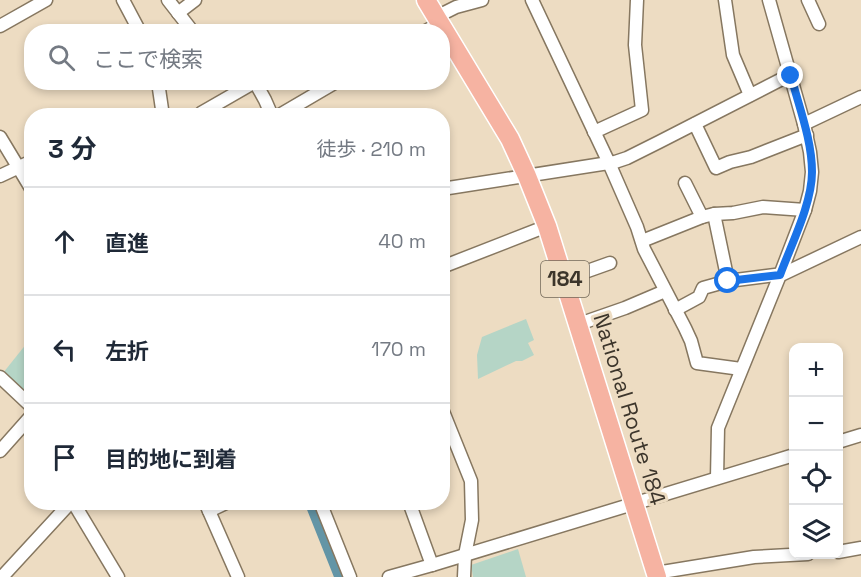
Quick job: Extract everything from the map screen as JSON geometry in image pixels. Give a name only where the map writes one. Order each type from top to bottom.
[{"type":"highway","name":"National Route 184","points":[[426,0],[431,24]]},
{"type":"highway","name":"National Route 184","points":[[450,53],[510,139],[547,226],[656,575]]},
{"type":"street","points":[[0,26],[46,0]]},
{"type":"street","points":[[123,0],[136,24]]},
{"type":"street","points":[[168,0],[187,24]]},
{"type":"street","points":[[178,13],[195,0]]},
{"type":"street","points":[[434,24],[442,14],[456,7],[482,0]]},
{"type":"street","points":[[532,0],[609,163],[637,227],[644,249],[691,341],[697,363],[741,369]]},
{"type":"street","points":[[594,132],[642,110],[635,45],[637,0]]},
{"type":"street","points":[[724,0],[733,55],[750,96]]},
{"type":"street","points":[[717,478],[718,428],[780,275],[810,191],[812,172],[810,152],[769,0]]},
{"type":"street","points":[[808,0],[819,24]]},
{"type":"street","points":[[450,188],[609,163],[627,158],[791,76]]},
{"type":"street","points":[[159,90],[162,108]]},
{"type":"street","points":[[210,108],[241,90]]},
{"type":"street","points":[[259,90],[268,108]]},
{"type":"street","points":[[292,108],[322,90]]},
{"type":"street","points":[[695,124],[716,168],[751,157],[861,97]]},
{"type":"street","points":[[0,137],[24,177]]},
{"type":"street","points":[[0,176],[24,164]]},
{"type":"street","points":[[685,183],[708,215],[728,281]]},
{"type":"street","points":[[642,241],[708,215],[763,207],[805,210]]},
{"type":"street","points":[[450,264],[547,226]]},
{"type":"street","points":[[675,310],[699,297],[703,288],[728,281],[780,275],[861,237]]},
{"type":"street","points":[[565,279],[610,263]]},
{"type":"street","points":[[579,324],[665,291]]},
{"type":"street","points":[[0,377],[24,400]]},
{"type":"street","points":[[0,451],[24,424]]},
{"type":"street","points":[[450,428],[471,482],[472,520],[465,555],[464,577]]},
{"type":"street","points":[[843,440],[861,435]]},
{"type":"street","points":[[389,577],[789,456]]},
{"type":"street","points":[[2,577],[65,510]]},
{"type":"street","points":[[77,510],[118,577]]},
{"type":"street","points":[[208,510],[238,577]]},
{"type":"street","points":[[323,510],[350,577]]},
{"type":"street","points":[[412,510],[432,565]]},
{"type":"street","points":[[843,551],[861,548]]},
{"type":"street","points":[[656,575],[754,557],[789,556]]},
{"type":"green space","points":[[526,319],[534,340],[528,343],[534,355],[478,379],[477,355],[482,337]]},
{"type":"green space","points":[[24,347],[24,393],[3,373]]},
{"type":"green space","points":[[518,549],[526,577],[473,577],[471,565]]},
{"type":"waterway","points":[[315,510],[342,577]]},
{"type":"route","points":[[728,281],[780,275],[805,210],[812,172],[810,152],[791,76]]}]
